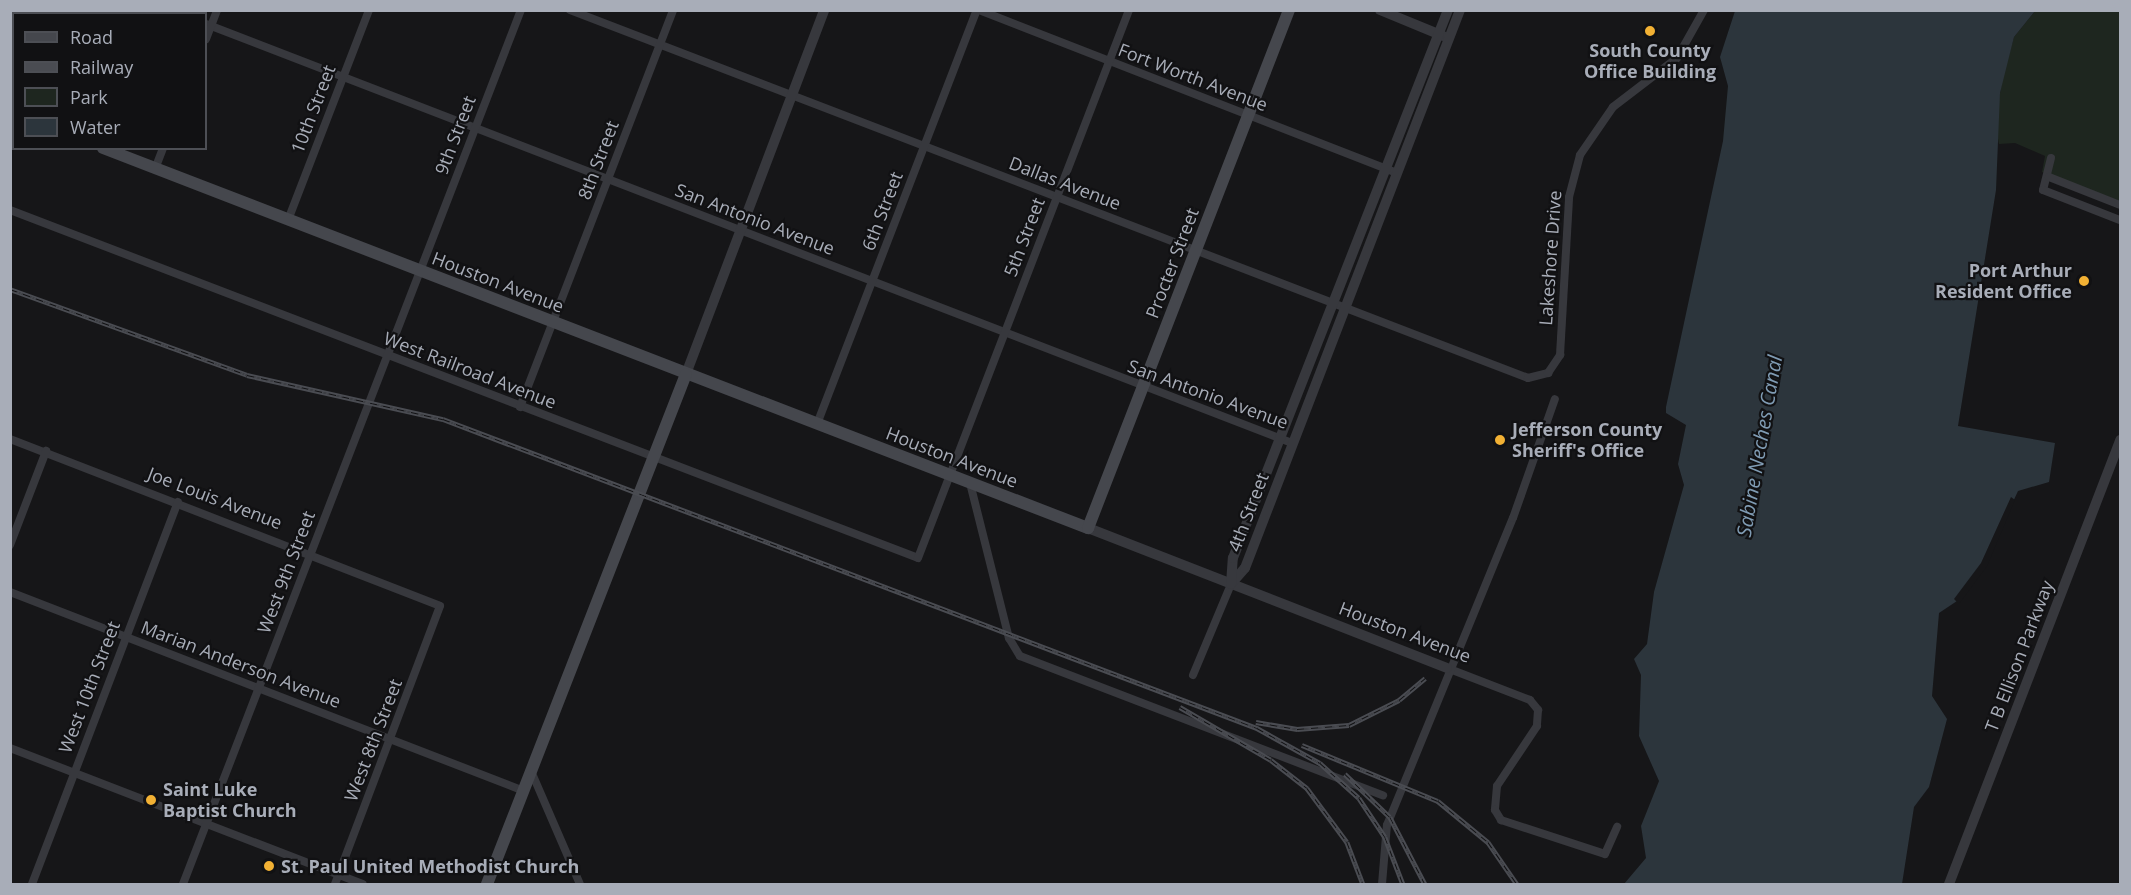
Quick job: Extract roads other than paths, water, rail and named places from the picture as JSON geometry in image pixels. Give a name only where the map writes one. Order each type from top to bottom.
[{"type":"main road","name":"Procter Street","points":[[1088,528],[1196,251],[1246,115],[1289,10]]},
{"type":"main road","name":"Houston Avenue","points":[[108,150],[1088,528]]},
{"type":"main road","points":[[488,885],[686,374]]},
{"type":"street","points":[[208,25],[217,10]]},
{"type":"street","name":"10th Street","points":[[288,220],[369,10]]},
{"type":"street","name":"9th Street","points":[[420,271],[521,10]]},
{"type":"street","name":"Dallas Avenue","points":[[570,10],[1512,374],[1528,378],[1548,373]]},
{"type":"street","name":"8th Street","points":[[553,322],[673,10]]},
{"type":"street","points":[[686,374],[824,10]]},
{"type":"street","name":"Fort Worth Avenue","points":[[978,10],[1396,173]]},
{"type":"street","name":"6th Street","points":[[817,424],[978,10]]},
{"type":"street","name":"5th Street","points":[[918,558],[1129,10]]},
{"type":"street","points":[[1380,10],[1449,38]]},
{"type":"street","name":"4th Street","points":[[1231,584],[1233,558],[1448,10]]},
{"type":"street","name":"4th Street","points":[[1231,584],[1245,568],[1460,10]]},
{"type":"street","name":"Lakeshore Drive","points":[[1548,373],[1560,355],[1569,197],[1580,155],[1613,107],[1677,58],[1704,10]]},
{"type":"street","name":"San Antonio Avenue","points":[[208,25],[1143,388],[1292,443]]},
{"type":"street","points":[[155,169],[162,150]]},
{"type":"street","points":[[2051,158],[2049,177],[2043,190],[2121,220]]},
{"type":"street","points":[[2049,177],[2121,205]]},
{"type":"street","name":"West Railroad Avenue","points":[[10,210],[652,458],[918,558]]},
{"type":"street","name":"West 9th Street","points":[[183,885],[420,271]]},
{"type":"street","points":[[520,407],[553,322]]},
{"type":"street","points":[[1382,885],[1387,825],[1447,668],[1513,518],[1555,399]]},
{"type":"street","name":"Joe Louis Avenue","points":[[10,439],[311,552],[440,606]]},
{"type":"street","name":"T B Ellison Parkway","points":[[1949,885],[2121,440]]},
{"type":"street","points":[[10,544],[46,451]]},
{"type":"street","points":[[970,483],[1009,638],[1020,656],[1383,795]]},
{"type":"street","name":"West 10th Street","points":[[32,885],[178,502]]},
{"type":"street","name":"Houston Avenue","points":[[1088,528],[1530,700],[1538,710],[1537,726],[1497,786],[1495,810],[1502,820],[1605,854],[1617,827]]},
{"type":"street","points":[[1193,675],[1231,584]]},
{"type":"street","name":"Marian Anderson Avenue","points":[[10,592],[524,791]]},
{"type":"street","name":"West 8th Street","points":[[335,885],[392,741],[440,606]]},
{"type":"street","points":[[10,748],[363,885]]},
{"type":"street","points":[[531,771],[580,885]]},
{"type":"water","name":"Sabine Neches Canal","points":[[1735,11],[2035,11],[2014,37],[2000,93],[1996,190],[1958,426],[2055,443],[2049,482],[2018,491],[1984,565],[1957,601],[1939,613],[1932,696],[1947,719],[1929,787],[1914,807],[1902,884],[1624,884],[1646,858],[1641,826],[1659,781],[1639,736],[1641,675],[1634,659],[1647,644],[1654,592],[1684,485],[1678,464],[1686,425],[1666,413],[1666,407],[1723,141],[1728,86],[1720,57]]},
{"type":"railway","points":[[10,289],[247,375],[443,419],[1257,728],[1320,763],[1359,798],[1385,837],[1403,884]]},
{"type":"railway","points":[[1256,722],[1297,729],[1349,725],[1399,700],[1425,678]]},
{"type":"railway","points":[[1180,707],[1271,760],[1307,788],[1347,842],[1363,884]]},
{"type":"railway","points":[[1302,745],[1438,801],[1488,842],[1517,884]]},
{"type":"railway","points":[[1345,774],[1390,817],[1425,884]]},
{"type":"place","name":"South County Office Building","points":[[1650,31]]},
{"type":"place","name":"Port Arthur Resident Office","points":[[2084,281]]},
{"type":"place","name":"Jefferson County Sheriff's Office","points":[[1500,440]]},
{"type":"place","name":"Saint Luke Baptist Church","points":[[151,800]]},
{"type":"place","name":"St. Paul United Methodist Church","points":[[269,866]]}]
